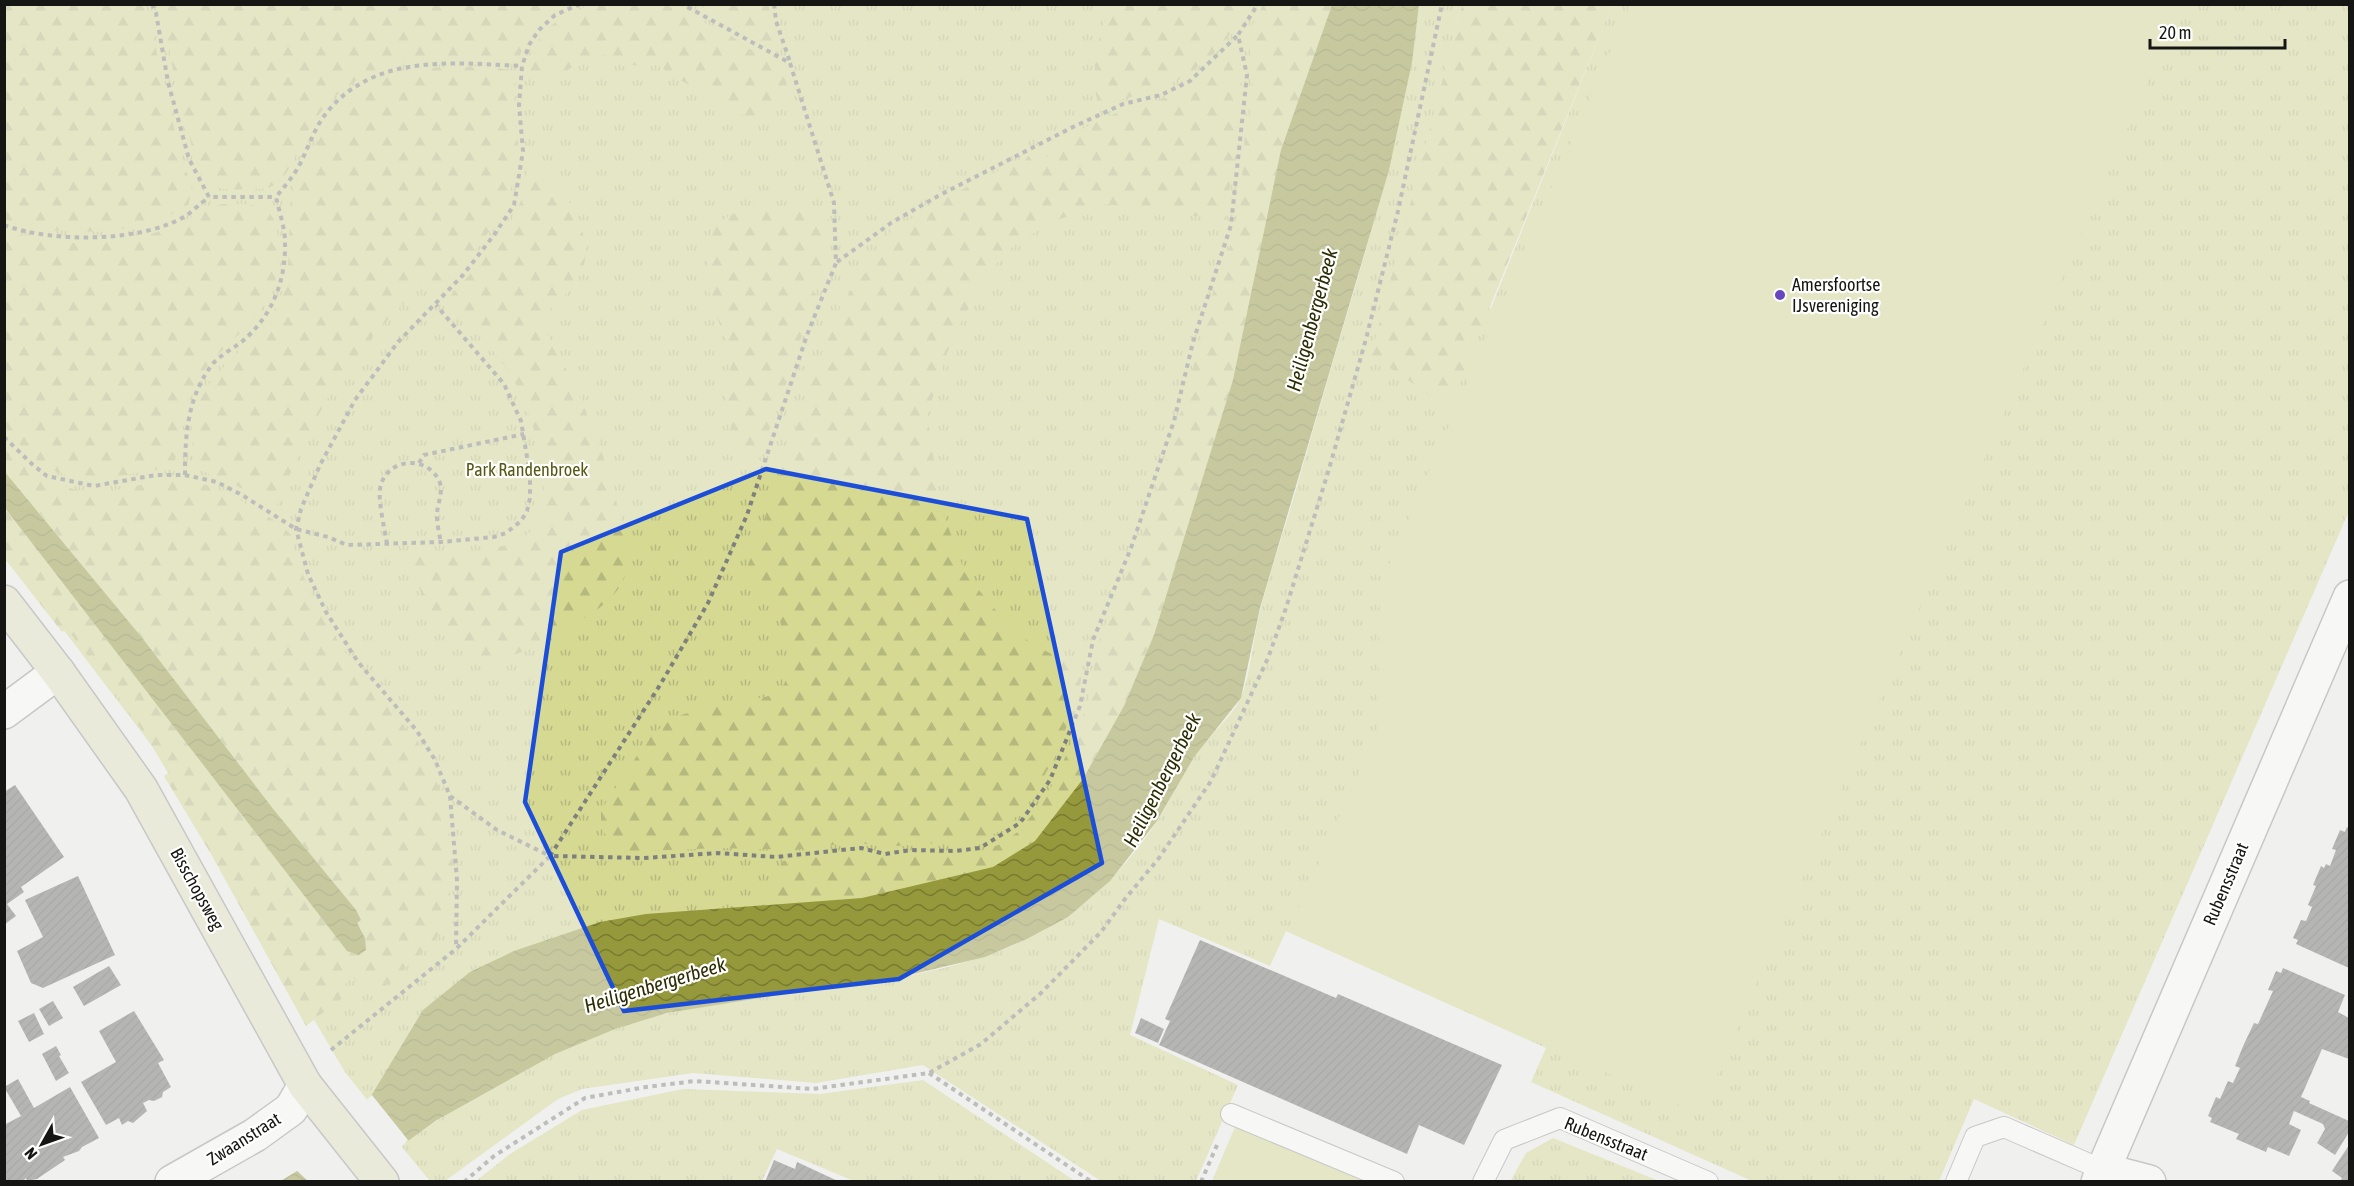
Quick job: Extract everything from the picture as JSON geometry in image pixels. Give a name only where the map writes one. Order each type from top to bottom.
[{"type":"street","name":"Rubensstraat","points":[[2100,1176],[2349,597]]},
{"type":"street","name":"Bisschopsweg","points":[[4,602],[58,672],[141,789],[305,1085],[380,1180]]},
{"type":"street","points":[[4,712],[58,672]]},
{"type":"street","name":"Zwaanstraat","points":[[172,1182],[255,1135],[291,1109],[305,1085]]},
{"type":"street","points":[[2100,1176],[2149,1182]]},
{"type":"lane","points":[[1231,1114],[1394,1182]]},
{"type":"lane","name":"Rubensstraat","points":[[1483,1182],[1504,1140],[1560,1118],[1708,1182]]},
{"type":"lane","points":[[1956,1182],[1975,1137],[2004,1127],[2100,1176]]},
{"type":"path","points":[[152,4],[156,13],[168,82],[189,159],[209,197]]},
{"type":"path","points":[[456,949],[458,880],[450,796],[435,760],[417,731],[358,662],[326,612],[308,574],[296,529],[301,509],[320,465],[355,400],[399,342],[470,267],[495,235],[514,205],[523,151],[519,105],[522,66],[529,45],[539,30],[555,15],[580,4]]},
{"type":"path","points":[[682,4],[790,63]]},
{"type":"path","points":[[305,1085],[322,1057],[456,949],[550,856],[660,685],[708,603],[747,515],[807,335],[836,262],[834,202],[776,21],[774,4]]},
{"type":"path","points":[[836,262],[891,223],[1062,132],[1123,104],[1161,95],[1190,81],[1238,35],[1258,4]]},
{"type":"path","points":[[464,1182],[494,1156],[585,1098],[695,1081],[812,1089],[929,1073],[981,1044],[1041,993],[1101,933],[1159,858],[1211,781],[1248,705],[1286,608],[1366,339],[1398,211],[1442,4]]},
{"type":"path","points":[[450,796],[497,830],[550,856],[644,858],[718,853],[776,857],[861,848],[885,854],[911,850],[955,851],[980,848],[1020,823],[1050,780],[1080,706],[1093,640],[1131,548],[1174,421],[1193,342],[1231,225],[1247,75],[1238,35]]},
{"type":"path","points":[[184,475],[185,439],[195,395],[212,364],[248,337],[269,311],[283,278],[285,240],[276,197],[299,167],[317,127],[328,111],[348,91],[380,73],[431,64],[522,66]]},
{"type":"path","points":[[4,225],[21,231],[58,237],[96,238],[127,235],[185,216],[209,197],[276,197]]},
{"type":"path","points":[[4,437],[47,476],[94,486],[156,476],[184,475],[217,482],[296,529],[328,537],[347,545],[441,542],[494,537],[506,533],[521,521],[530,498],[530,475],[521,421],[504,384],[436,305]]},
{"type":"path","points":[[418,464],[424,455],[524,434]]},
{"type":"path","points":[[387,544],[380,489],[390,470],[407,462],[427,466],[436,474],[441,492],[437,515],[441,542]]},
{"type":"path","points":[[929,1073],[1092,1182]]},
{"type":"path","points":[[1201,1182],[1231,1114]]},
{"type":"highlighted area","points":[[766,469],[1027,519],[1102,863],[899,979],[624,1011],[525,802],[561,552]]},
{"type":"green space","points":[[600,3],[666,5],[727,33],[790,77],[775,109],[750,119],[657,65],[645,67],[623,63],[608,54],[584,59],[566,71],[529,74],[530,62],[537,43],[548,29],[564,17],[592,4]]},
{"type":"green space","points":[[5,4],[146,5],[179,150],[192,190],[188,205],[184,209],[158,220],[105,232],[42,230],[5,220]]},
{"type":"green space","points":[[1111,4],[1249,5],[1223,43],[1188,74],[1160,88],[1099,108],[1095,81],[1096,55]]},
{"type":"green space","name":"Park Randenbroek","points":[[5,5],[1354,5],[1117,790],[1050,850],[368,1101],[345,1072],[152,746],[5,553]]},
{"type":"green space","points":[[161,5],[564,5],[536,26],[519,59],[416,60],[377,70],[359,79],[340,92],[317,117],[283,177],[272,186],[263,189],[235,190],[211,184],[204,178],[199,167],[179,98]]},
{"type":"green space","points":[[699,5],[768,5],[777,41],[775,44],[768,44]]},
{"type":"green space","points":[[1263,5],[1332,5],[1281,150],[1233,380],[1154,635],[1124,706],[1083,779],[1035,841],[993,867],[862,898],[770,904],[783,861],[856,853],[891,859],[920,854],[944,857],[972,854],[1001,844],[1019,831],[1047,796],[1079,728],[1087,705],[1100,638],[1147,525],[1159,481],[1187,399],[1196,354],[1213,293],[1234,234],[1240,206],[1245,132],[1249,120],[1253,85],[1249,42],[1252,26]]},
{"type":"green space","points":[[1419,5],[1462,5],[1372,355],[1491,308],[1612,5],[2349,5],[2349,511],[2074,1145],[1974,1099],[1939,1181],[1752,1181],[1531,1082],[1546,1048],[1286,931],[1270,966],[1159,919],[1130,1035],[1238,1085],[1196,1181],[1101,1181],[923,1065],[816,1083],[693,1073],[582,1089],[558,1099],[445,1181],[430,1181],[401,1146],[495,1084],[563,1049],[634,1022],[669,1013],[708,1005],[866,983],[944,968],[982,957],[1010,947],[1059,921],[1081,906],[1120,869],[1156,823],[1194,756],[1233,710],[1242,695],[1264,594],[1357,281],[1385,178],[1408,75]]},
{"type":"green space","points":[[1462,5],[1612,5],[1449,408],[1371,355]]},
{"type":"green space","name":"Amersfoortse IJsvereniging","points":[[1630,5],[2181,5],[1700,1114],[1288,932],[1378,730],[1380,586]]},
{"type":"green space","points":[[1229,58],[1238,64],[1243,73],[1226,220],[1106,204],[1054,221],[1014,245],[989,271],[951,341],[927,415],[941,507],[965,573],[1006,623],[1032,644],[1083,670],[1077,701],[1053,760],[1027,806],[1001,831],[979,840],[881,847],[856,842],[794,850],[721,848],[615,852],[601,826],[601,810],[650,736],[672,719],[684,714],[774,695],[787,681],[792,655],[788,639],[777,615],[754,585],[748,566],[831,327],[856,284],[890,248],[881,238],[927,208],[1028,155],[1034,164],[1056,152],[1053,143],[1114,114],[1177,94],[1192,86],[1221,61]]},
{"type":"green space","points":[[489,67],[517,74],[514,111],[518,148],[510,192],[501,212],[478,247],[434,297],[422,285],[377,331],[353,361],[310,432],[276,508],[244,489],[208,474],[202,469],[193,447],[192,424],[197,404],[207,386],[251,340],[277,305],[288,266],[292,193],[333,118],[357,92],[372,83],[389,76],[434,68]]},
{"type":"green space","points":[[528,164],[540,170],[563,192],[579,222],[584,238],[583,267],[575,283],[539,320],[576,389],[605,461],[626,538],[628,558],[625,576],[615,593],[592,613],[557,635],[520,653],[503,657],[486,657],[469,652],[453,640],[438,621],[420,590],[413,555],[456,554],[505,545],[528,534],[538,524],[543,514],[545,496],[540,455],[531,421],[518,388],[499,358],[445,302],[506,229],[521,201]]},
{"type":"green space","points":[[767,201],[829,219],[821,280],[818,288],[812,285],[810,291],[816,294],[756,468],[738,442],[728,416],[726,389],[734,358],[712,304],[707,263],[711,236],[716,227],[728,217]]},
{"type":"green space","points":[[222,204],[253,205],[267,211],[276,227],[278,266],[273,287],[264,305],[252,321],[208,366],[195,384],[186,404],[173,468],[108,478],[84,479],[57,472],[45,465],[24,448],[5,427],[5,231],[26,237],[68,243],[110,242],[152,234]]},
{"type":"green space","points":[[4,443],[29,467],[71,488],[104,491],[163,481],[177,480],[197,483],[215,488],[241,501],[277,522],[291,535],[297,560],[315,605],[352,663],[419,745],[429,762],[443,798],[448,820],[453,865],[447,924],[436,939],[411,963],[407,958],[402,962],[406,968],[375,995],[367,984],[362,988],[353,977],[344,985],[350,992],[306,1026],[211,854],[164,776],[170,772],[109,683],[67,629],[62,632],[5,559],[5,508],[347,951],[365,938],[357,923],[361,919],[143,639],[5,471]]},
{"type":"green space","points":[[923,1080],[1075,1181],[854,1181],[777,1149],[762,1181],[476,1181],[510,1154],[582,1110],[683,1089],[820,1094]]},
{"type":"green space","points":[[1235,1127],[1363,1181],[1212,1181]]},
{"type":"green space","points":[[1553,1138],[1659,1181],[1683,1180],[1687,1182],[1510,1182],[1526,1153]]},
{"type":"water","name":"Heiligenbergerbeek","points":[[1332,5],[1419,5],[1412,62],[1389,170],[1260,608],[1241,698],[1194,757],[1157,821],[1110,881],[1068,917],[1027,939],[985,957],[884,981],[667,1013],[615,1029],[555,1054],[437,1120],[401,1146],[367,1181],[279,1182],[297,1171],[368,1101],[423,1010],[470,972],[514,951],[600,922],[646,914],[862,898],[993,867],[1035,841],[1083,779],[1124,706],[1154,635],[1233,380],[1281,150]]},
{"type":"water","points":[[4,471],[143,639],[274,810],[356,910],[361,920],[357,923],[365,938],[366,950],[359,955],[347,951],[5,508]]},
{"type":"pier","points":[[372,1095],[408,1140],[371,1182],[308,1181],[295,1169]]},
{"type":"building","points":[[15,785],[64,857],[21,887],[24,892],[7,904],[16,916],[4,925],[4,792]]},
{"type":"building","points":[[2347,827],[2349,828],[2349,968],[2296,944],[2298,940],[2293,938],[2301,920],[2306,921],[2312,907],[2308,905],[2321,866],[2324,868],[2326,864],[2330,866],[2336,850],[2332,849],[2340,830],[2345,832]]},
{"type":"building","points":[[78,876],[115,955],[43,988],[31,983],[17,951],[43,937],[25,900]]},
{"type":"building","points":[[1200,940],[1336,998],[1338,994],[1502,1065],[1464,1145],[1419,1125],[1407,1154],[1159,1045],[1170,1021],[1165,1019]]},
{"type":"building","points":[[109,966],[121,985],[84,1006],[73,987]]},
{"type":"building","points":[[2283,968],[2345,995],[2338,1012],[2349,1018],[2349,1059],[2322,1049],[2301,1097],[2349,1121],[2349,1132],[2335,1155],[2317,1143],[2325,1129],[2323,1124],[2294,1111],[2289,1124],[2301,1130],[2289,1156],[2268,1147],[2266,1152],[2236,1139],[2239,1134],[2210,1122],[2212,1118],[2208,1116],[2216,1097],[2220,1099],[2228,1081],[2233,1083],[2240,1068],[2235,1066],[2244,1044],[2254,1023],[2258,1024],[2273,991],[2268,990],[2276,971],[2281,973]]},
{"type":"building","points":[[53,1001],[63,1018],[49,1026],[39,1009]]},
{"type":"building","points":[[134,1011],[164,1060],[158,1063],[171,1087],[163,1092],[162,1097],[143,1103],[147,1111],[133,1123],[128,1121],[122,1125],[119,1118],[106,1125],[81,1082],[116,1062],[99,1031]]},
{"type":"building","points":[[34,1013],[44,1034],[29,1042],[18,1021]]},
{"type":"building","points":[[1141,1018],[1164,1029],[1158,1043],[1135,1033]]},
{"type":"building","points":[[56,1046],[69,1073],[56,1081],[42,1054]]},
{"type":"building","points":[[18,1079],[34,1108],[70,1087],[99,1138],[79,1151],[63,1157],[65,1160],[37,1179],[27,1181],[26,1178],[22,1182],[4,1182],[4,1125],[21,1116],[4,1087]]},
{"type":"building","points":[[2349,1145],[2349,1182],[2340,1182],[2342,1178],[2332,1171]]},
{"type":"building","points":[[774,1160],[795,1169],[797,1162],[840,1182],[765,1182]]},
{"type":"place","name":"Amersfoortse IJsvereniging","points":[[1780,295]]}]
